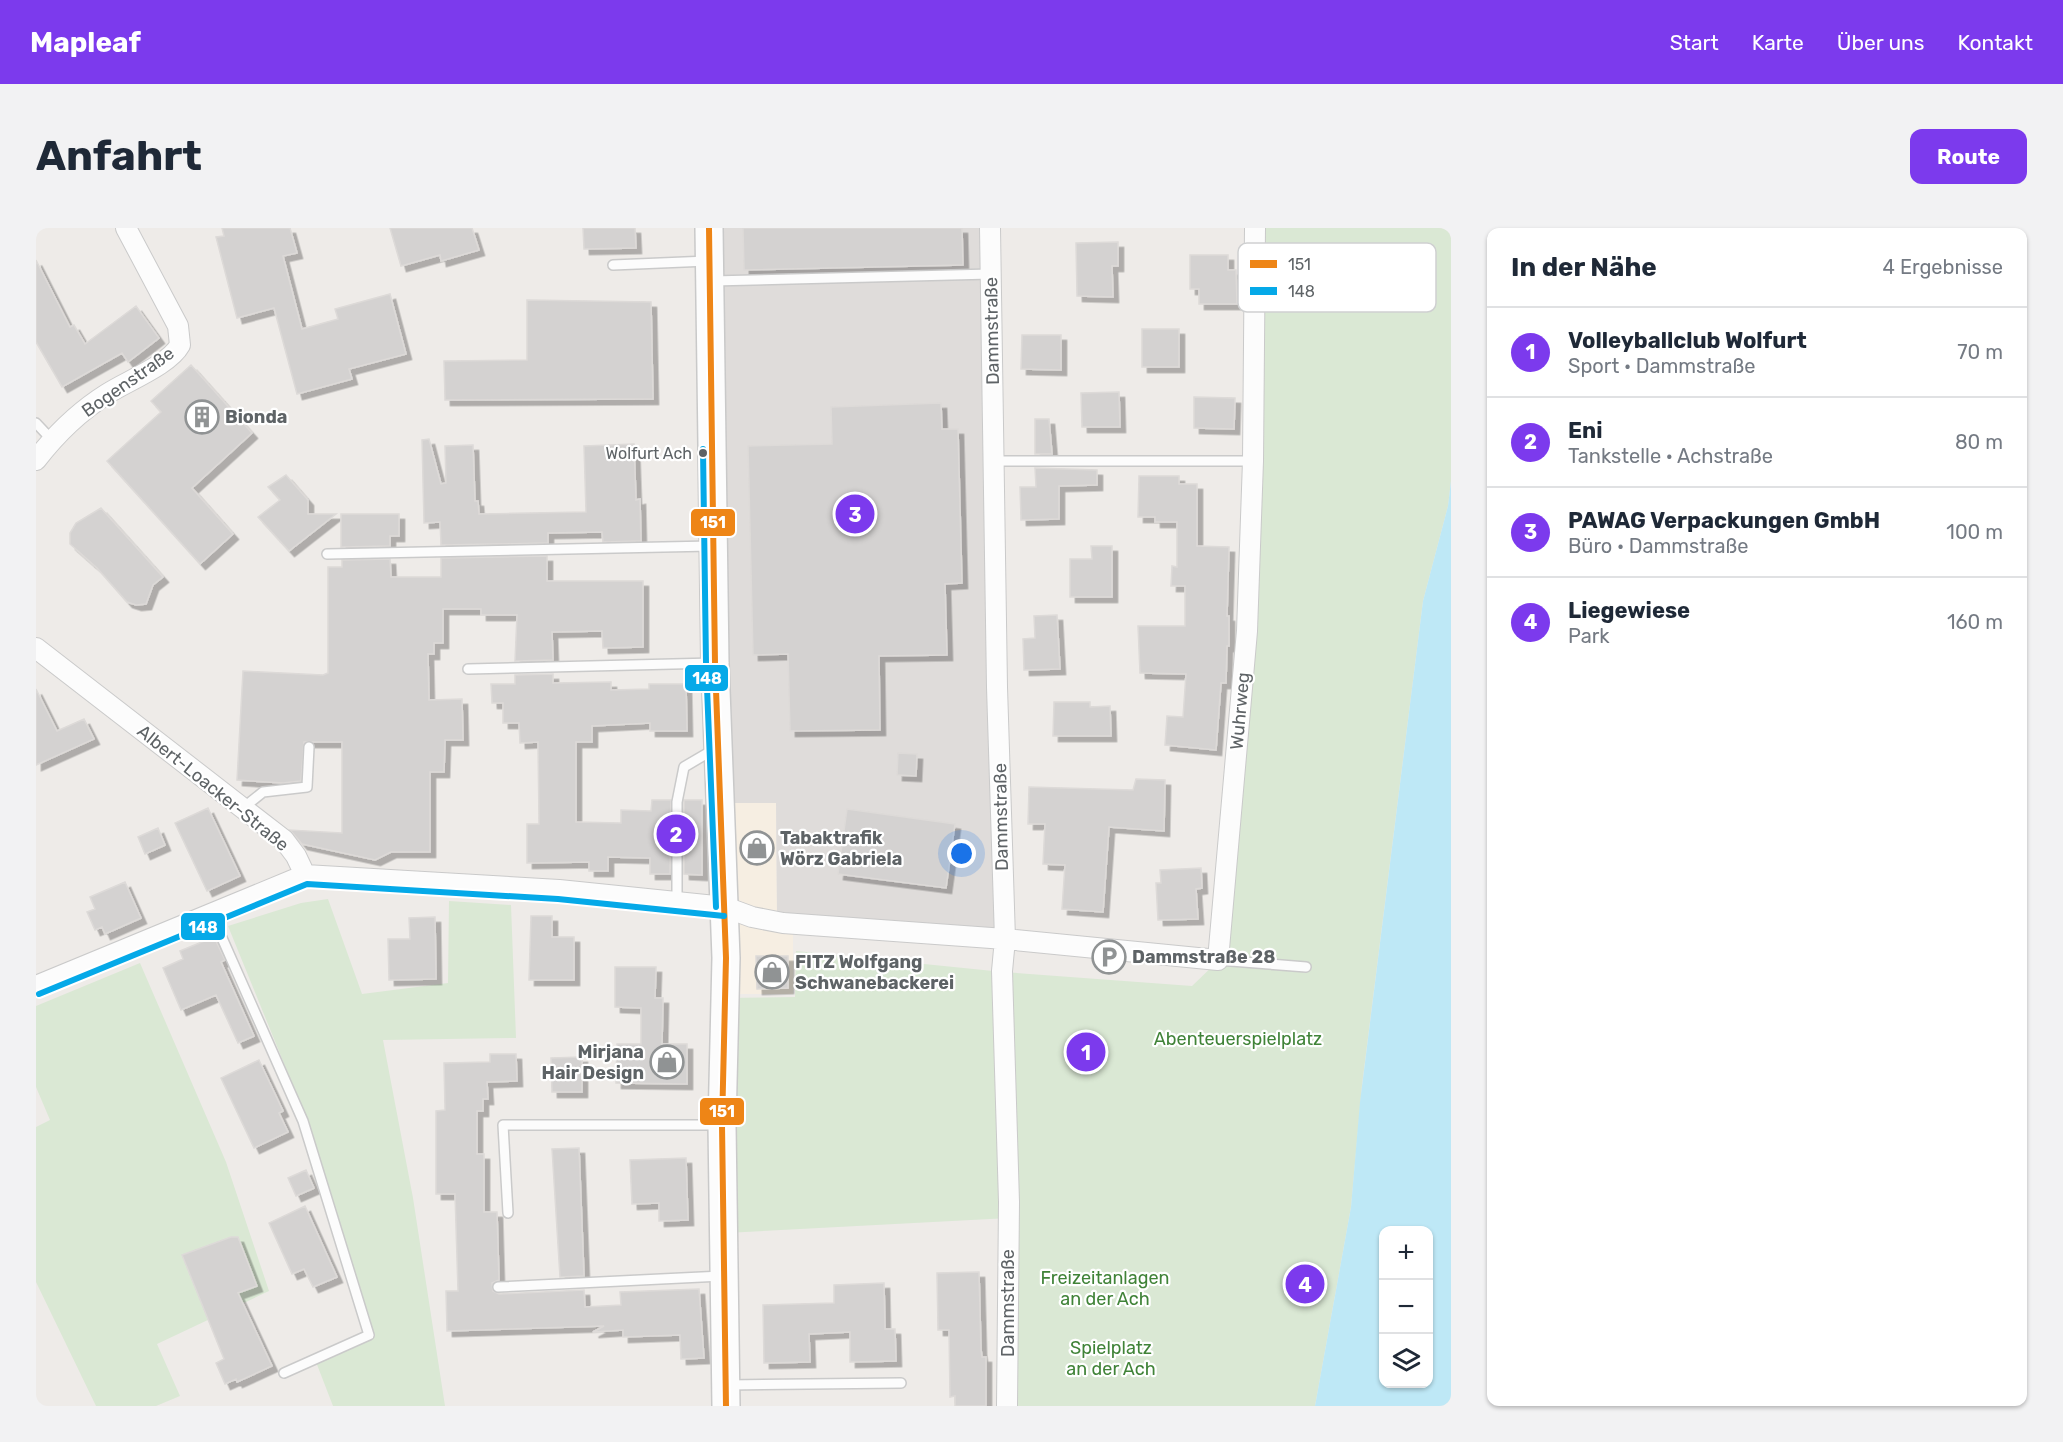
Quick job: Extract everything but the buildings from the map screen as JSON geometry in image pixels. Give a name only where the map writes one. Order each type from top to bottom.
[{"type":"main road","points":[[709,228],[712,546],[725,907],[722,1125],[725,1395]]},
{"type":"street","name":"Bogenstraße","points":[[36,460],[52,440],[105,395],[170,357],[180,345],[178,326],[126,228]]},
{"type":"street","name":"Dammstraße","points":[[990,228],[997,687],[1005,939],[1002,971],[1009,1202],[1007,1406]]},
{"type":"street","name":"Wuhrweg","points":[[1256,228],[1256,243]]},
{"type":"street","name":"Wuhrweg","points":[[1218,960],[1247,631],[1255,312]]},
{"type":"street","name":"Albert-Loacker-Straße","points":[[36,648],[284,840],[296,856],[305,875]]},
{"type":"street","points":[[36,986],[305,875],[559,890],[677,904],[725,907],[752,917],[783,923],[1005,939],[1218,960]]},
{"type":"lane","points":[[614,265],[710,271],[991,274]]},
{"type":"lane","points":[[36,423],[52,440]]},
{"type":"lane","points":[[995,461],[1253,461]]},
{"type":"lane","points":[[327,554],[712,546]]},
{"type":"lane","points":[[468,669],[715,663]]},
{"type":"lane","points":[[243,808],[264,792],[307,787],[309,747]]},
{"type":"lane","points":[[677,904],[676,802],[684,767],[718,747]]},
{"type":"lane","points":[[211,913],[303,1121],[369,1335],[284,1373]]},
{"type":"lane","points":[[1218,960],[1306,967]]},
{"type":"lane","points":[[508,1213],[503,1125],[722,1125]]},
{"type":"lane","points":[[498,1287],[724,1276]]},
{"type":"lane","points":[[725,1395],[901,1383]]},
{"type":"shaded area","points":[[709,228],[991,228],[1005,939],[777,913],[776,803],[720,803]]},
{"type":"shaded area","points":[[720,803],[776,803],[777,912],[793,915],[793,994],[722,994]]},
{"type":"green space","points":[[1255,228],[1451,228],[1451,481],[1448,506],[1423,601],[1362,1085],[1351,1207],[1315,1406],[1007,1406],[1009,1218],[726,1233],[724,998],[795,997],[796,951],[1003,972],[1192,986],[1218,961],[1237,796],[1252,312],[1436,312],[1436,243],[1255,243]]},
{"type":"green space","points":[[328,899],[362,994],[448,983],[449,901],[511,905],[516,1038],[383,1040],[413,1198],[445,1406],[333,1406],[316,1362],[368,1335],[307,1120],[228,926],[301,903]]},
{"type":"green space","points":[[140,963],[226,1162],[269,1291],[157,1344],[180,1396],[156,1406],[96,1406],[36,1282],[36,1127],[50,1120],[36,1087],[36,1006]]},
{"type":"water","points":[[1451,481],[1451,1406],[1315,1406],[1351,1207],[1360,1102],[1423,601],[1448,506]]},
{"type":"transit line","name":"151","points":[[709,228],[715,663],[726,958],[722,1125],[726,1406]]},
{"type":"transit line","name":"148","points":[[703,449],[706,663],[716,907]]},
{"type":"transit line","name":"148","points":[[39,994],[307,884],[558,899],[724,916]]},
{"type":"place","name":"Bionda","points":[[202,417]]},
{"type":"place","name":"Wolfurt Ach","points":[[703,453]]},
{"type":"place","name":"PAWAG Verpackungen GmbH","points":[[855,514]]},
{"type":"place","name":"Eni","points":[[676,834]]},
{"type":"place","name":"Tabaktrafik Wörz Gabriela","points":[[757,848]]},
{"type":"place","name":"Dammstraße 28","points":[[1109,957]]},
{"type":"place","name":"FITZ Wolfgang Schwanebackerei","points":[[772,972]]},
{"type":"place","name":"Volleyballclub Wolfurt","points":[[1086,1052]]},
{"type":"place","name":"Mirjana Hair Design","points":[[667,1062]]},
{"type":"place","name":"Liegewiese","points":[[1305,1284]]},
{"type":"park label","name":"Abenteuerspielplatz","points":[[1238,1039]]},
{"type":"park label","name":"Freizeitanlagen an der Ach","points":[[1105,1288]]},
{"type":"park label","name":"Spielplatz an der Ach","points":[[1111,1358]]}]
